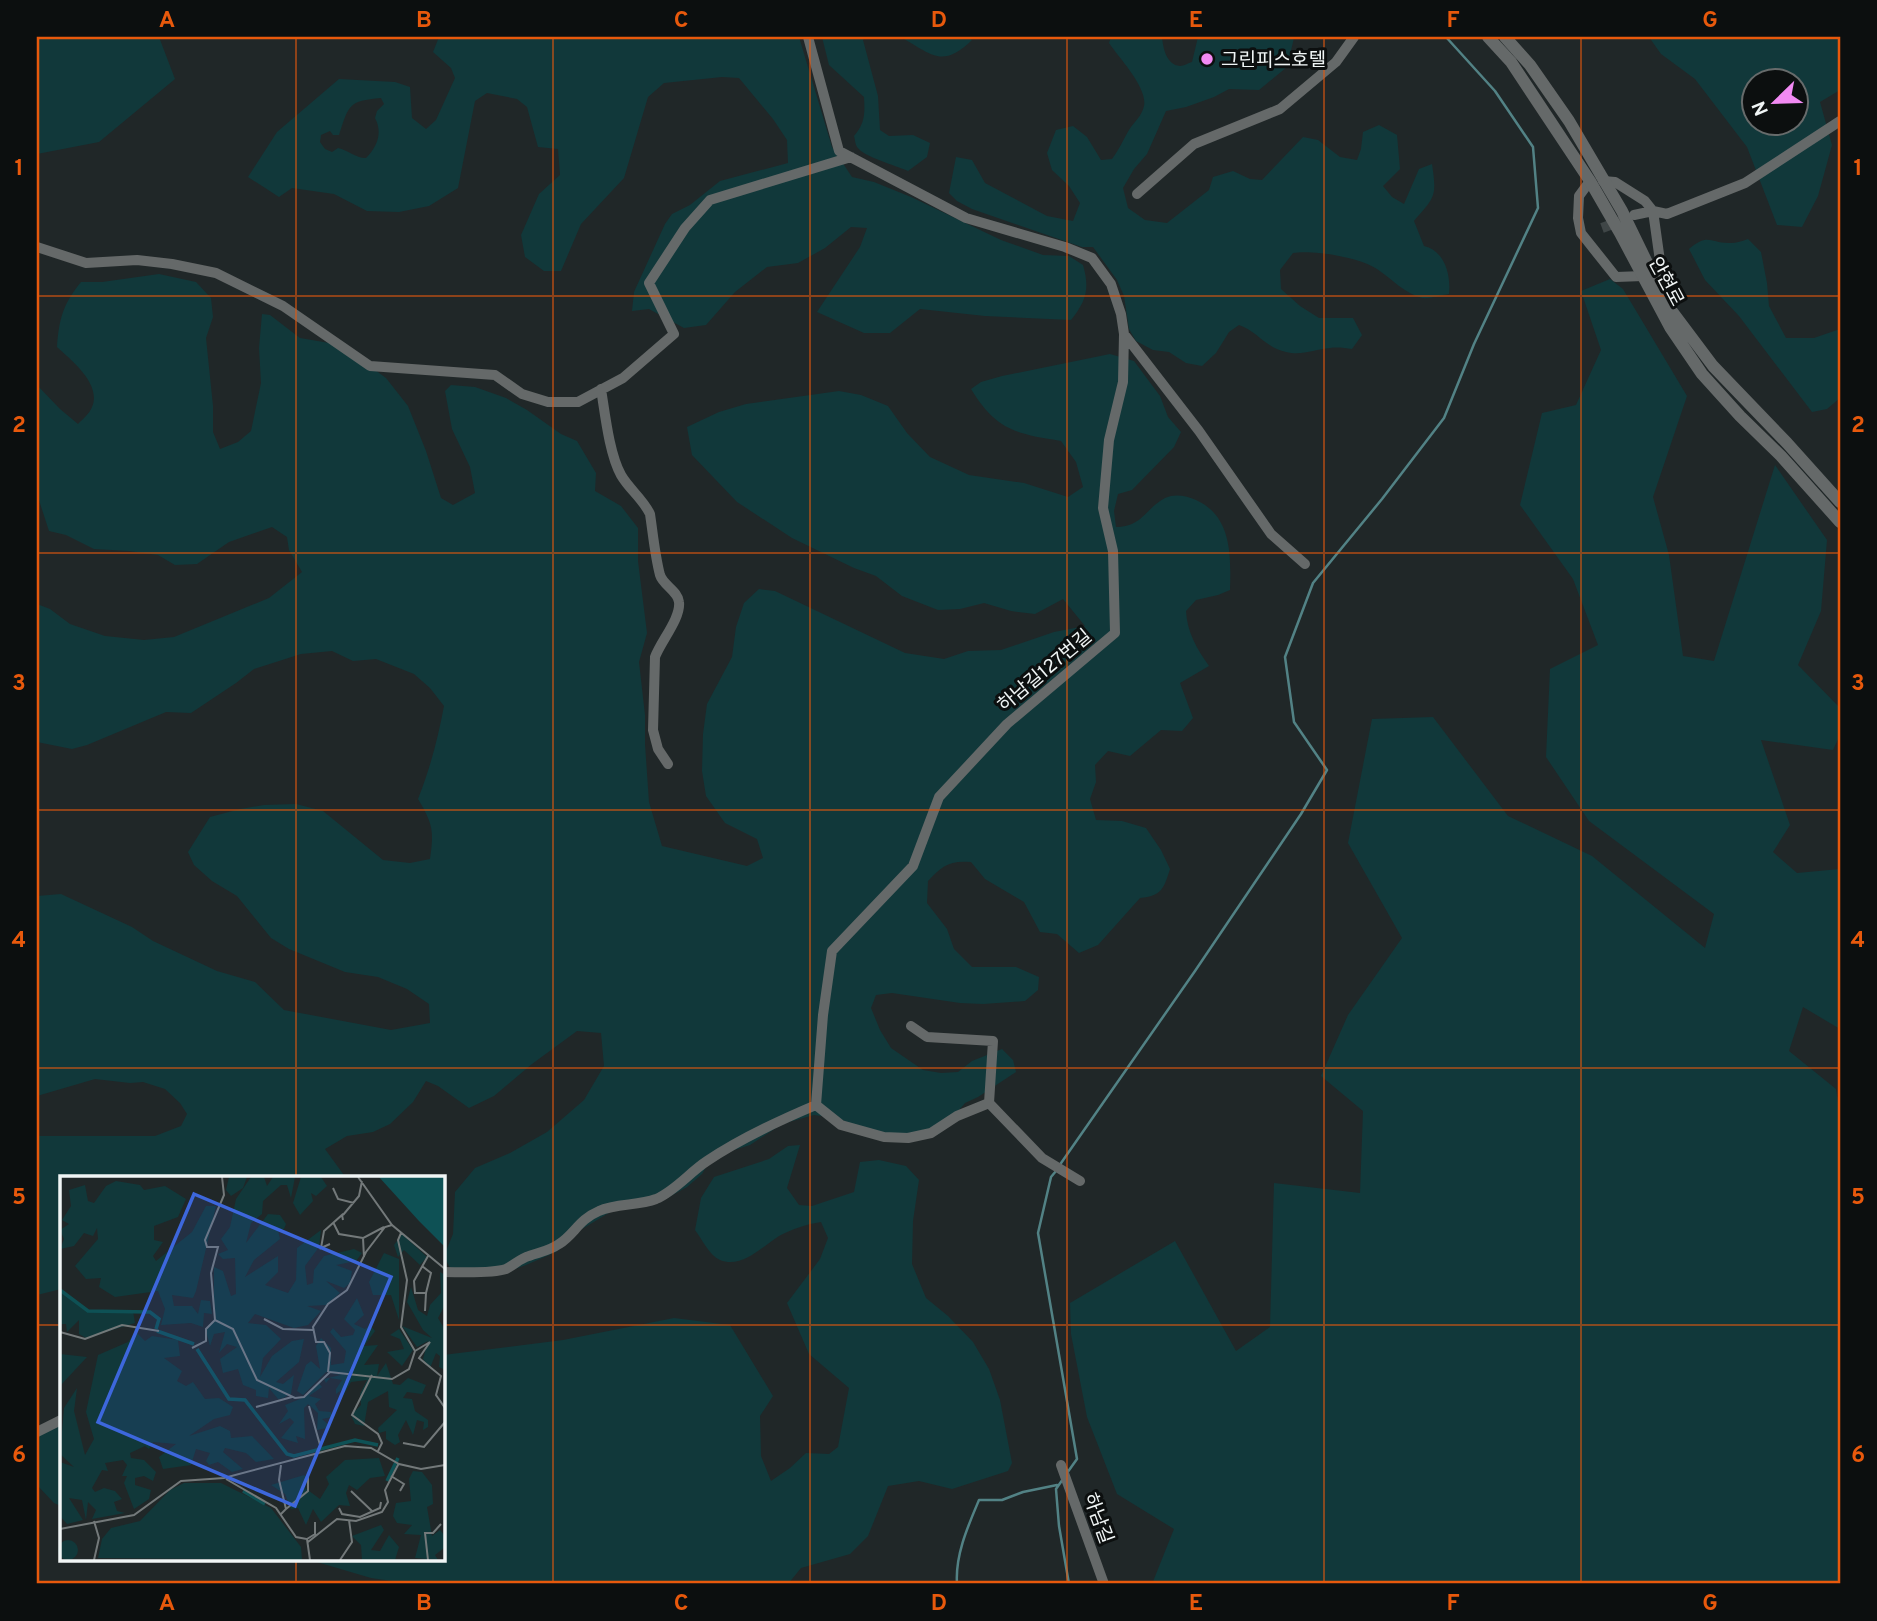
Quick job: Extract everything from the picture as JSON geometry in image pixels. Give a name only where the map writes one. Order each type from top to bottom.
[{"type":"street","name":"하남길127번길","points":[[807,37],[839,151],[966,218],[1065,247],[1092,258],[1111,284],[1121,314],[1124,334],[1123,382],[1110,440],[1103,508],[1113,551],[1115,633],[1007,724],[939,797],[913,866],[832,951],[823,1015],[816,1105]]},
{"type":"street","points":[[1137,194],[1194,144],[1280,109],[1336,62],[1354,37]]},
{"type":"street","name":"안현로","points":[[1488,37],[1511,62],[1597,181],[1622,211],[1668,306],[1713,366],[1840,500]]},
{"type":"street","name":"안현로","points":[[1505,37],[1530,65],[1569,121],[1620,233],[1670,327],[1702,374],[1840,522]]},
{"type":"street","points":[[1634,215],[1653,211],[1667,214],[1745,183],[1840,121]]},
{"type":"street","points":[[37,247],[86,262],[137,260],[216,273],[284,306],[370,366],[495,375],[522,394],[548,402],[578,402],[622,378],[674,334],[649,283],[685,228],[710,200],[851,157]]},
{"type":"street","points":[[1643,276],[1616,277],[1581,233],[1578,218],[1579,196],[1597,181],[1615,182],[1645,201],[1653,211],[1660,261],[1659,287]]},
{"type":"street","points":[[1124,334],[1199,431],[1271,534],[1304,564]]},
{"type":"street","points":[[601,388],[613,453],[620,474],[650,514],[661,578],[679,602],[677,616],[655,657],[653,730],[657,749],[668,764]]},
{"type":"street","points":[[911,1026],[928,1037],[993,1041],[989,1103],[1042,1158],[1080,1181]]},
{"type":"street","points":[[444,1272],[505,1269],[527,1256],[547,1252],[562,1243],[583,1219],[601,1209],[657,1198],[727,1147],[777,1121],[816,1105],[841,1125],[884,1137],[908,1138],[931,1133],[957,1116],[989,1103]]},
{"type":"street","points":[[37,1432],[60,1420]]},
{"type":"street","name":"하남길","points":[[1061,1465],[1104,1584]]},
{"type":"shaded area","points":[[37,37],[159,37],[175,79],[99,142],[37,154]]},
{"type":"shaded area","points":[[439,37],[799,37],[832,147],[852,177],[874,182],[911,197],[1001,240],[1043,255],[1069,256],[1083,265],[1086,288],[1083,301],[1071,320],[985,316],[920,309],[890,333],[864,333],[817,312],[860,247],[867,228],[851,227],[825,248],[798,263],[767,267],[735,292],[706,325],[684,328],[649,309],[632,311],[634,292],[672,214],[690,205],[720,181],[788,163],[787,140],[739,78],[722,77],[664,83],[648,97],[624,178],[581,224],[561,271],[544,271],[525,257],[521,235],[539,194],[560,175],[558,149],[538,147],[527,107],[517,99],[487,93],[475,101],[458,188],[429,206],[399,212],[367,211],[334,194],[292,188],[279,197],[248,177],[277,132],[339,79],[395,82],[410,87],[412,118],[426,129],[436,120],[455,78],[451,68],[433,52]],"holes":[[[381,98],[384,104],[377,111],[375,118],[379,129],[378,140],[366,158],[338,148],[332,152],[325,149],[320,142],[321,135],[330,131],[333,135],[339,135],[348,111],[356,103]]]},
{"type":"shaded area","points":[[822,37],[866,37],[863,40],[878,96],[880,130],[889,136],[913,135],[930,143],[927,157],[908,171],[873,157],[857,147],[854,136],[864,118],[864,97],[829,65]]},
{"type":"shaded area","points":[[900,37],[967,37],[972,40],[952,54],[936,56]]},
{"type":"shaded area","points":[[1111,37],[1162,37],[1168,59],[1180,66],[1192,62],[1198,37],[1294,38],[1287,67],[1259,90],[1229,89],[1186,107],[1166,111],[1147,154],[1123,188],[1128,208],[1145,220],[1167,223],[1209,190],[1213,177],[1233,171],[1250,179],[1262,180],[1303,137],[1318,140],[1340,157],[1357,160],[1363,132],[1379,125],[1397,135],[1400,169],[1383,186],[1392,197],[1404,204],[1419,169],[1432,164],[1433,196],[1414,221],[1424,246],[1442,258],[1448,272],[1449,294],[1422,298],[1404,289],[1377,269],[1359,261],[1324,254],[1293,253],[1280,270],[1281,289],[1319,318],[1353,318],[1362,335],[1352,349],[1286,352],[1273,347],[1239,325],[1229,332],[1216,353],[1202,366],[1186,363],[1169,352],[1153,350],[1136,341],[1129,329],[1124,296],[1117,280],[1093,247],[1082,247],[972,209],[949,193],[956,157],[972,160],[985,183],[1047,216],[1073,221],[1080,203],[1069,186],[1052,170],[1047,153],[1056,130],[1073,126],[1087,137],[1101,160],[1112,159],[1144,106],[1142,91],[1109,43]]},
{"type":"shaded area","points":[[1649,37],[1840,37],[1840,90],[1820,102],[1832,145],[1818,196],[1802,227],[1777,225],[1747,147],[1695,79],[1661,54]]},
{"type":"shaded area","points":[[1748,239],[1761,252],[1769,306],[1786,338],[1814,338],[1840,329],[1840,398],[1827,409],[1812,412],[1739,316],[1705,280],[1689,249],[1706,240],[1731,243]]},
{"type":"shaded area","points":[[159,274],[196,282],[211,298],[213,317],[206,338],[213,432],[220,449],[238,442],[251,431],[261,383],[259,348],[262,314],[270,315],[300,338],[341,345],[386,378],[408,406],[441,498],[453,505],[475,493],[470,467],[452,429],[445,391],[451,385],[475,387],[506,398],[561,434],[577,441],[596,473],[595,491],[621,506],[638,528],[638,561],[647,633],[639,662],[645,715],[649,802],[662,846],[747,866],[763,858],[757,839],[725,823],[706,796],[702,771],[703,734],[707,704],[732,657],[736,627],[744,603],[759,589],[775,591],[905,653],[944,659],[968,651],[1001,650],[1054,632],[1085,626],[1063,599],[1035,614],[1011,611],[984,603],[960,609],[938,610],[902,596],[876,576],[792,538],[737,502],[692,455],[687,427],[719,412],[746,404],[839,391],[861,395],[888,406],[907,433],[930,457],[969,475],[1024,483],[1068,497],[1083,487],[1076,462],[1061,441],[1031,436],[1009,428],[989,413],[971,389],[981,382],[1002,376],[1110,354],[1134,361],[1160,396],[1168,417],[1181,432],[1174,447],[1132,490],[1118,494],[1114,511],[1116,527],[1138,521],[1158,502],[1169,496],[1189,497],[1208,507],[1217,516],[1227,538],[1230,564],[1230,590],[1196,600],[1186,611],[1193,640],[1209,666],[1180,683],[1193,718],[1182,731],[1161,730],[1130,756],[1108,751],[1095,765],[1096,782],[1090,799],[1096,820],[1122,821],[1146,828],[1170,869],[1164,886],[1158,893],[1140,898],[1098,945],[1079,953],[1057,934],[1040,932],[1024,902],[985,879],[971,862],[947,865],[928,881],[927,903],[947,929],[954,949],[972,967],[1016,967],[1039,977],[1038,990],[1025,1001],[983,1004],[892,993],[876,995],[871,1008],[891,1048],[923,1070],[958,1072],[972,1061],[1002,1049],[1013,1060],[1016,1072],[965,1103],[939,1134],[921,1138],[891,1136],[837,1118],[814,1115],[782,1124],[750,1145],[712,1157],[702,1174],[687,1187],[660,1202],[612,1211],[577,1232],[556,1252],[526,1265],[501,1274],[451,1270],[444,1256],[453,1234],[455,1192],[475,1168],[510,1153],[547,1132],[584,1100],[604,1066],[601,1033],[577,1031],[494,1096],[469,1108],[438,1086],[426,1081],[413,1102],[390,1124],[373,1132],[347,1136],[325,1149],[345,1176],[60,1176],[60,1289],[37,1295],[37,1136],[155,1136],[181,1126],[187,1114],[165,1089],[143,1082],[95,1079],[37,1096],[37,896],[61,894],[217,971],[255,982],[284,1010],[391,1030],[430,1023],[429,1004],[407,989],[378,977],[345,972],[289,949],[271,938],[237,896],[212,881],[194,865],[188,852],[210,817],[264,805],[296,804],[323,811],[383,860],[410,863],[430,859],[431,828],[418,799],[444,706],[414,674],[376,659],[353,661],[332,651],[301,654],[254,669],[191,713],[166,712],[72,749],[37,742],[37,604],[50,609],[70,624],[105,636],[144,640],[174,637],[269,598],[302,572],[289,550],[287,537],[272,527],[229,542],[197,564],[175,565],[158,555],[94,549],[66,535],[49,531],[37,494],[37,385],[78,424],[91,409],[94,398],[89,381],[57,347],[66,305],[81,282],[102,282]]},
{"type":"shaded area","points":[[1610,279],[1623,289],[1687,396],[1653,497],[1669,555],[1683,656],[1714,661],[1775,465],[1827,540],[1821,611],[1798,665],[1840,708],[1840,735],[1833,750],[1761,740],[1790,825],[1773,852],[1797,873],[1840,869],[1840,1029],[1803,1007],[1789,1051],[1836,1089],[1840,1115],[1840,1584],[1152,1584],[1174,1529],[1117,1494],[1087,1417],[1071,1334],[1070,1303],[1175,1241],[1236,1351],[1270,1327],[1274,1183],[1360,1193],[1363,1111],[1321,1076],[1348,1015],[1402,938],[1348,843],[1372,719],[1433,717],[1508,816],[1592,856],[1705,948],[1714,914],[1589,821],[1546,757],[1550,669],[1598,645],[1573,579],[1520,505],[1542,413],[1576,405],[1601,350],[1581,291]]},
{"type":"shaded area","points":[[800,1145],[787,1188],[799,1205],[812,1206],[854,1192],[860,1162],[879,1160],[906,1166],[919,1180],[913,1221],[912,1264],[926,1298],[973,1342],[989,1369],[1000,1400],[1012,1463],[1008,1471],[952,1489],[919,1481],[888,1486],[868,1536],[850,1554],[801,1568],[788,1584],[413,1584],[371,1578],[317,1562],[444,1562],[444,1355],[563,1340],[674,1318],[730,1325],[773,1396],[760,1416],[761,1456],[771,1481],[806,1453],[829,1454],[838,1447],[849,1388],[809,1354],[787,1303],[820,1259],[828,1238],[821,1222],[784,1233],[752,1255],[728,1262],[716,1258],[695,1230],[701,1198],[714,1177],[769,1159],[788,1146]]},
{"type":"shaded area","points":[[60,1418],[60,1506],[37,1485],[37,1429]]},
{"type":"waterway","points":[[1059,1166],[1195,971],[1301,814],[1327,770],[1294,722],[1285,657],[1313,583],[1444,418],[1474,344],[1538,208],[1533,147],[1495,91],[1446,37]]},
{"type":"waterway","points":[[1056,1171],[1051,1177],[1038,1233],[1077,1459],[1067,1473]]},
{"type":"waterway","points":[[1063,1479],[1056,1489],[1069,1584]]},
{"type":"waterway","points":[[957,1584],[960,1552],[979,1500],[1002,1500],[1023,1492],[1057,1485]]},
{"type":"tunnel","points":[[1602,228],[1621,221]]},
{"type":"place","name":"그린피스호텔","points":[[1207,59]]}]
